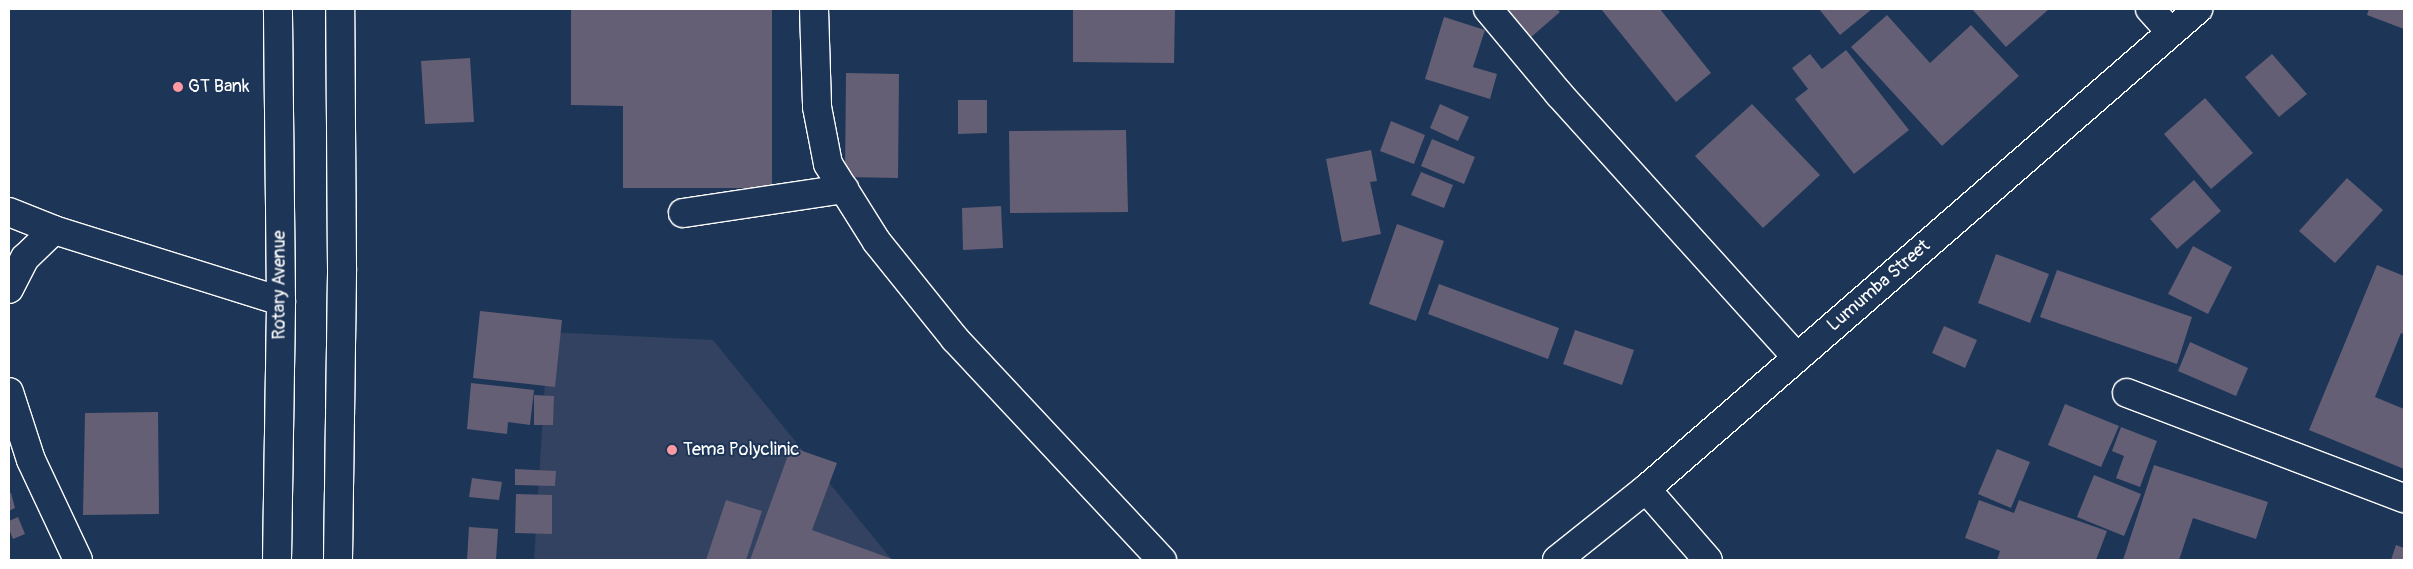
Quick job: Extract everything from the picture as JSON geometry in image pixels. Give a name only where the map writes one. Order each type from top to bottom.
[{"type":"street","name":"Rotary Avenue","points":[[277,560],[281,301],[278,9]]},
{"type":"street","points":[[338,560],[342,268],[340,9]]},
{"type":"street","points":[[814,9],[816,107],[828,164],[877,242],[955,339],[1162,560]]},
{"type":"street","points":[[1488,9],[1559,94],[1797,357]]},
{"type":"street","points":[[2150,9],[2171,32]]},
{"type":"street","name":"Lumumba Street","points":[[1557,560],[1646,489],[2198,9]]},
{"type":"street","points":[[683,213],[844,189]]},
{"type":"street","points":[[9,212],[54,230],[281,301]]},
{"type":"street","points":[[9,288],[25,258],[54,230]]},
{"type":"street","points":[[9,392],[31,460],[78,560]]},
{"type":"street","points":[[2127,393],[2404,498]]},
{"type":"street","points":[[1646,489],[1708,560]]},
{"type":"shaded area","name":"Tema Polyclinic","points":[[548,332],[713,340],[892,560],[534,560]]},
{"type":"building","points":[[571,9],[772,9],[772,188],[623,188],[623,106],[571,105]]},
{"type":"building","points":[[1073,9],[1175,9],[1174,63],[1073,62]]},
{"type":"building","points":[[1505,9],[1557,9],[1560,12],[1530,38]]},
{"type":"building","points":[[1601,9],[1660,9],[1711,73],[1676,102]]},
{"type":"building","points":[[1819,9],[1872,9],[1840,35]]},
{"type":"building","points":[[1972,9],[2049,9],[2006,47]]},
{"type":"building","points":[[2369,9],[2404,9],[2404,29],[2367,15]]},
{"type":"building","points":[[1887,15],[1930,63],[1971,25],[2019,76],[1942,146],[1851,47]]},
{"type":"building","points":[[1444,17],[1485,30],[1473,67],[1497,74],[1490,99],[1425,79]]},
{"type":"building","points":[[1846,50],[1909,130],[1854,174],[1795,99],[1808,89],[1792,68],[1810,54],[1822,69]]},
{"type":"building","points":[[2272,54],[2307,94],[2279,117],[2245,77]]},
{"type":"building","points":[[470,58],[474,122],[425,124],[421,61]]},
{"type":"building","points":[[846,73],[899,74],[898,178],[845,177]]},
{"type":"building","points":[[2205,98],[2253,153],[2211,189],[2164,134]]},
{"type":"building","points":[[958,100],[987,100],[987,133],[958,134]]},
{"type":"building","points":[[1440,104],[1469,117],[1458,141],[1430,128]]},
{"type":"building","points":[[1752,104],[1820,175],[1763,228],[1695,156]]},
{"type":"building","points":[[1391,121],[1425,135],[1414,164],[1380,151]]},
{"type":"building","points":[[1126,130],[1128,212],[1010,213],[1009,131]]},
{"type":"building","points":[[1432,139],[1475,157],[1464,184],[1421,166]]},
{"type":"building","points":[[1371,150],[1377,181],[1370,182],[1381,234],[1342,242],[1326,159]]},
{"type":"building","points":[[1421,172],[1453,185],[1444,208],[1411,195]]},
{"type":"building","points":[[2347,178],[2383,210],[2335,263],[2299,231]]},
{"type":"building","points":[[2194,180],[2221,211],[2177,249],[2150,219]]},
{"type":"building","points":[[1001,206],[1003,248],[963,250],[962,208]]},
{"type":"building","points":[[1397,224],[1444,241],[1416,321],[1369,304]]},
{"type":"building","points":[[2193,246],[2232,267],[2208,314],[2168,294]]},
{"type":"building","points":[[1996,254],[2049,274],[2030,323],[1978,303]]},
{"type":"building","points":[[2377,265],[2404,276],[2404,334],[2401,333],[2375,397],[2404,409],[2404,469],[2309,430]]},
{"type":"building","points":[[2057,270],[2192,317],[2177,364],[2040,317]]},
{"type":"building","points":[[1439,284],[1559,328],[1548,359],[1428,314]]},
{"type":"building","points":[[480,311],[562,320],[555,387],[473,378]]},
{"type":"building","points":[[1944,326],[1977,340],[1965,368],[1932,353]]},
{"type":"building","points":[[1575,330],[1634,350],[1622,385],[1563,364]]},
{"type":"building","points":[[2190,342],[2248,368],[2236,396],[2178,371]]},
{"type":"building","points":[[471,383],[534,390],[530,425],[508,422],[507,434],[467,429]]},
{"type":"building","points":[[534,395],[554,396],[553,425],[534,425]]},
{"type":"building","points":[[2065,404],[2119,426],[2101,467],[2048,445]]},
{"type":"building","points":[[158,412],[159,514],[83,515],[85,413]]},
{"type":"building","points":[[2121,427],[2157,441],[2140,487],[2116,478],[2124,456],[2112,451]]},
{"type":"building","points":[[791,447],[837,463],[812,530],[895,560],[750,560]]},
{"type":"building","points":[[1997,449],[2030,462],[2011,508],[1978,494]]},
{"type":"building","points":[[2154,465],[2268,502],[2256,539],[2193,518],[2179,560],[2123,560]]},
{"type":"building","points":[[515,469],[556,471],[555,486],[515,485]]},
{"type":"building","points":[[2094,475],[2141,494],[2124,536],[2077,517]]},
{"type":"building","points":[[472,478],[502,482],[499,500],[469,497]]},
{"type":"building","points":[[9,493],[11,493],[15,508],[9,511]]},
{"type":"building","points":[[516,494],[552,495],[552,534],[515,533]]},
{"type":"building","points":[[726,500],[762,511],[746,560],[706,560]]},
{"type":"building","points":[[1979,500],[2014,513],[2019,500],[2107,531],[2096,560],[1997,560],[2000,551],[1965,538]]},
{"type":"building","points":[[18,517],[25,534],[13,539],[9,529],[9,521]]},
{"type":"building","points":[[469,527],[498,529],[496,560],[467,560]]},
{"type":"building","points":[[2396,545],[2404,548],[2404,560],[2391,560]]},
{"type":"place","name":"GT Bank","points":[[178,87]]},
{"type":"place","name":"Tema Polyclinic","points":[[672,450]]}]
